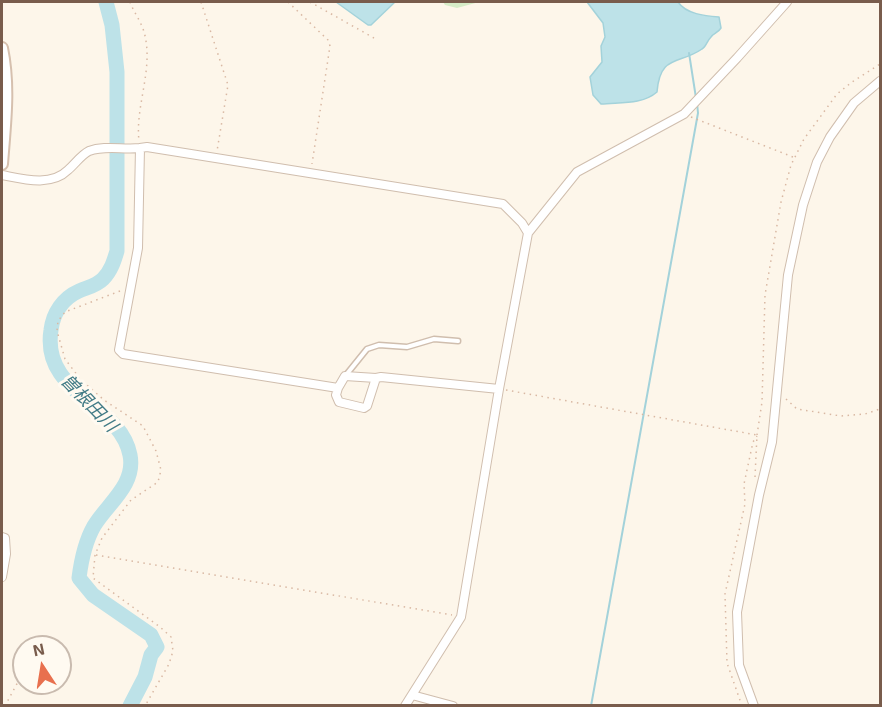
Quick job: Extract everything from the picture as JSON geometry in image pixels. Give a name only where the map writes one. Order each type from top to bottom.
[{"type":"main road","points":[[2,48],[8,99],[2,164]]},
{"type":"street","points":[[405,705],[461,617],[528,233],[577,172],[684,114],[787,2]]},
{"type":"street","points":[[754,705],[739,665],[736,612],[772,442],[788,275],[811,177],[830,137],[854,103],[880,81]]},
{"type":"street","points":[[2,175],[45,181],[55,180],[64,175],[85,153],[104,148],[147,147],[503,204],[522,223],[528,233]]},
{"type":"street","points":[[137,148],[138,248],[119,350],[123,354],[338,388]]},
{"type":"street","points":[[376,378],[367,406],[363,408],[339,402],[336,395],[345,376],[376,378],[499,389]]},
{"type":"street","points":[[2,537],[5,538],[6,554],[2,576]]},
{"type":"street","points":[[412,695],[453,705]]},
{"type":"lane","points":[[345,376],[367,349],[379,345],[407,347],[434,339],[458,341]]},
{"type":"path","points":[[130,2],[145,35],[146,49],[144,93],[137,148]]},
{"type":"path","points":[[201,2],[228,85],[216,158]]},
{"type":"path","points":[[288,2],[328,40],[330,46],[311,174]]},
{"type":"path","points":[[310,2],[374,38]]},
{"type":"path","points":[[754,479],[762,402],[765,295],[781,202],[794,158],[804,139],[837,94],[880,64]]},
{"type":"path","points":[[684,114],[794,158]]},
{"type":"path","points":[[132,285],[115,294],[65,312],[58,321],[57,331],[64,359],[88,387],[143,426],[156,450],[161,470],[158,482],[131,500],[102,538],[95,555],[93,578],[171,637],[173,651],[169,664],[146,705]]},
{"type":"path","points":[[499,389],[757,435]]},
{"type":"path","points":[[778,393],[797,409],[841,416],[865,414],[880,409]]},
{"type":"path","points":[[95,555],[461,617]]},
{"type":"green space","points":[[443,2],[479,2],[457,8],[445,5]]},
{"type":"water","points":[[336,2],[395,2],[371,25],[368,25]]},
{"type":"water","points":[[587,2],[678,2],[691,12],[719,17],[721,28],[703,48],[666,66],[659,80],[657,92],[651,96],[630,102],[601,104],[593,95],[590,77],[602,62],[601,46],[605,37],[603,23]]},
{"type":"waterway","name":"曽根田川","points":[[106,2],[112,25],[117,72],[117,251],[103,279],[73,294],[60,307],[52,324],[51,352],[58,369],[69,384],[112,423],[123,437],[130,455],[129,476],[91,532],[84,551],[79,578],[93,595],[151,635],[157,647],[151,655],[145,677],[130,706]]},
{"type":"waterway","points":[[689,53],[696,98]]},
{"type":"waterway","points":[[591,706],[698,113],[697,103]]}]
